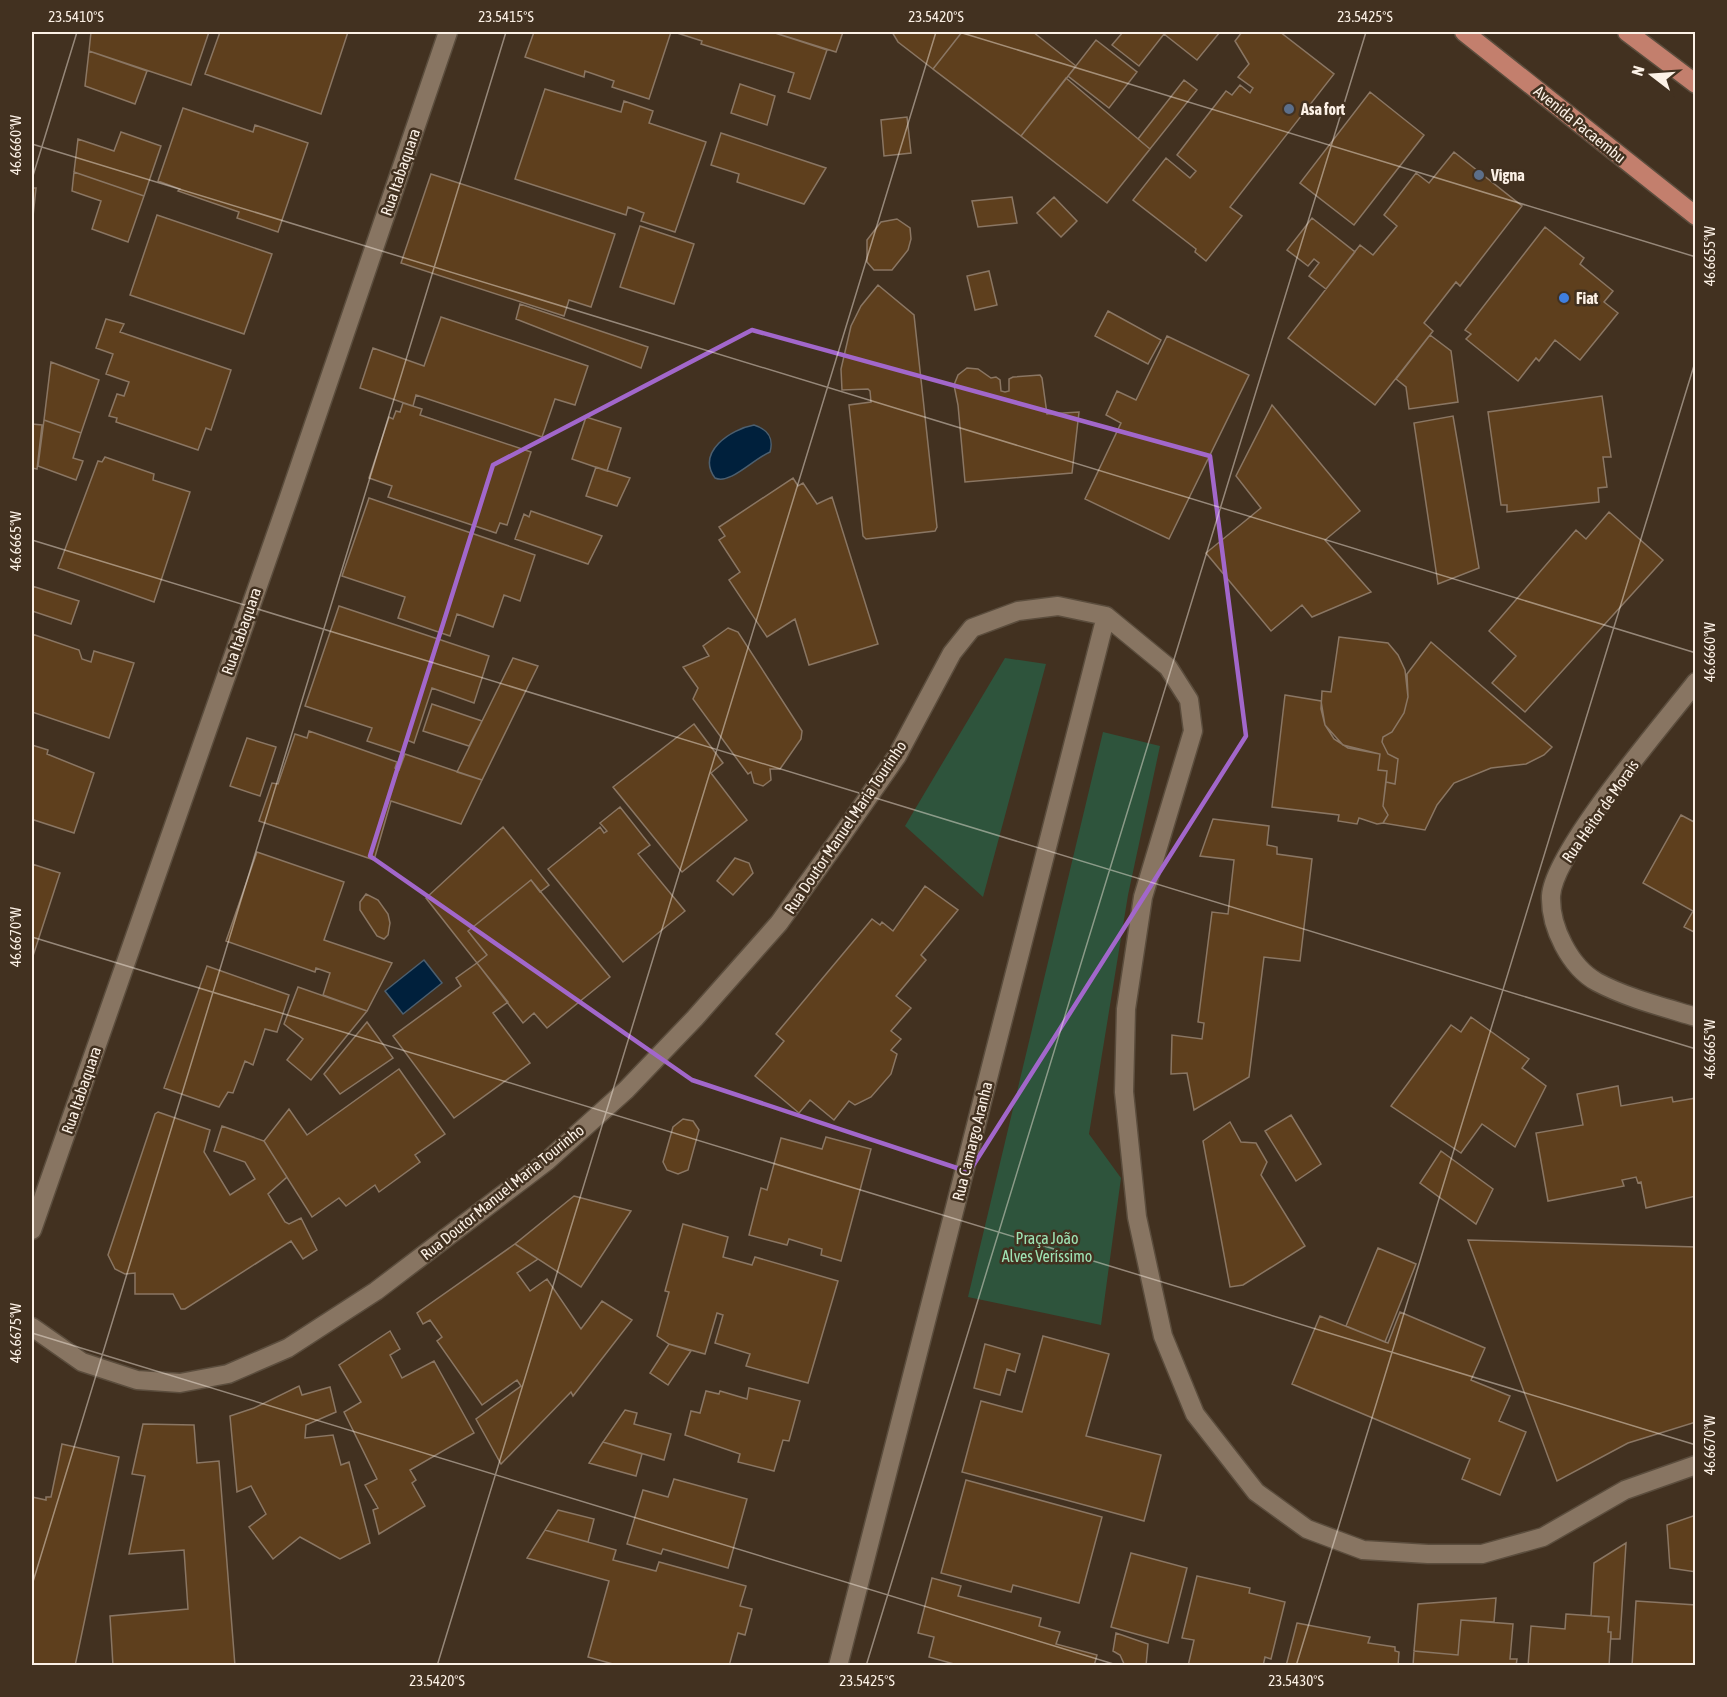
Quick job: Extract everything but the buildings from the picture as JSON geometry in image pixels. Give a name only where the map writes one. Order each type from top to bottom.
[{"type":"main road","name":"Avenida Pacaembu","points":[[1464,32],[1695,216]]},
{"type":"main road","points":[[1627,32],[1695,84]]},
{"type":"street","name":"Rua Itabaquara","points":[[32,1230],[448,32]]},
{"type":"street","name":"Rua Doutor Manuel Maria Tourinho","points":[[32,1328],[82,1362],[137,1380],[180,1383],[228,1374],[288,1348],[376,1291],[547,1161],[626,1090],[695,1018],[779,924],[831,851],[897,756],[952,653],[972,628],[1018,611],[1058,606],[1106,616],[1168,668],[1189,700],[1193,731],[1143,897],[1126,1009],[1124,1092],[1137,1217],[1163,1336],[1195,1414],[1256,1492],[1307,1529],[1363,1550],[1428,1554],[1482,1554],[1543,1537],[1625,1490],[1695,1466]]},
{"type":"street","name":"Rua Camargo Aranha","points":[[838,1665],[1106,616]]},
{"type":"street","name":"Rua Heitor de Morais","points":[[1695,682],[1563,858],[1551,896],[1556,926],[1574,963],[1596,981],[1649,1003],[1695,1017]]},
{"type":"highlighted area","points":[[752,330],[1210,456],[1246,736],[969,1172],[692,1080],[370,856],[493,465]]},
{"type":"green space","points":[[1005,658],[1046,664],[983,897],[905,826]]},
{"type":"green space","name":"Praça João Alves Veríssimo","points":[[1103,732],[1160,746],[1128,895],[1089,1134],[1121,1178],[1101,1325],[968,1297]]},
{"type":"water","points":[[754,425],[763,429],[770,438],[770,452],[735,475],[728,478],[715,478],[710,468],[713,451],[719,443],[736,431]]},
{"type":"water","points":[[424,960],[442,983],[403,1014],[385,991]]},
{"type":"place","name":"Asa fort","points":[[1289,109]]},
{"type":"place","name":"Vigna","points":[[1479,175]]},
{"type":"place","name":"Fiat","points":[[1564,298]]}]
